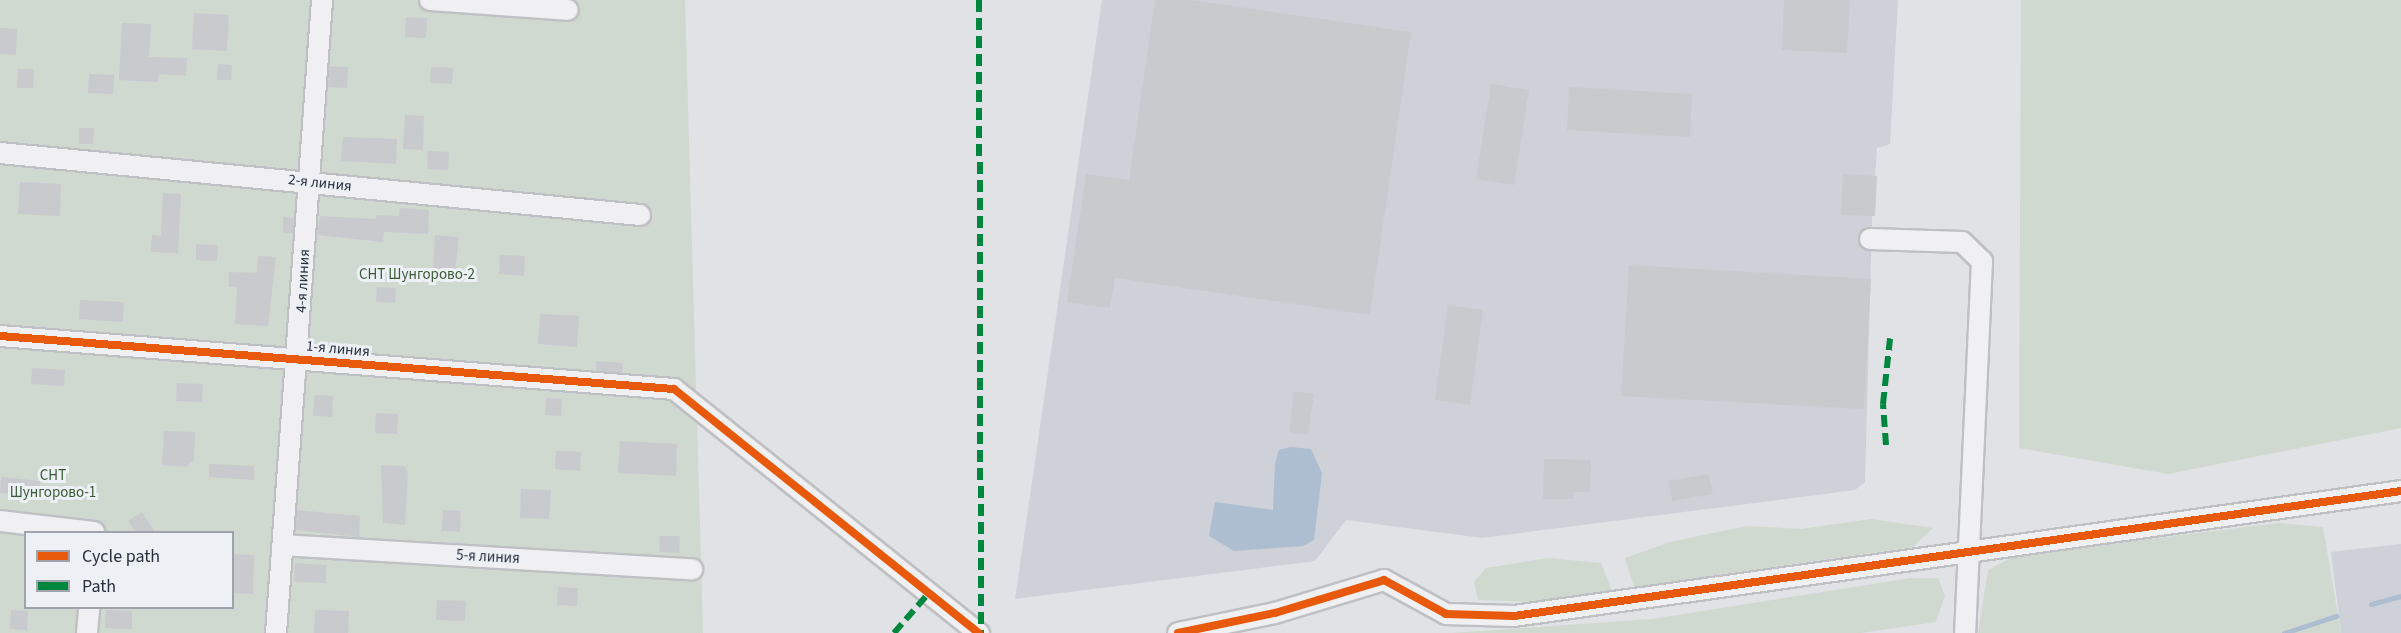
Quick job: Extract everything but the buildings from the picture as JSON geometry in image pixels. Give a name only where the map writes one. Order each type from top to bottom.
[{"type":"street","name":"4-я линия","points":[[276,633],[298,360],[308,181],[322,0]]},
{"type":"street","points":[[430,0],[568,10]]},
{"type":"street","name":"2-я линия","points":[[0,153],[308,181],[640,215]]},
{"type":"street","points":[[1870,239],[1962,242],[1982,261],[1965,633]]},
{"type":"street","name":"1-я линия","points":[[0,336],[674,389],[979,633]]},
{"type":"street","points":[[1178,633],[1275,613],[1384,580],[1446,614],[1467,619],[2401,491]]},
{"type":"street","points":[[0,521],[94,531]]},
{"type":"street","name":"5-я линия","points":[[283,545],[692,569]]},
{"type":"street","points":[[87,633],[89,609]]},
{"type":"shaded area","points":[[1102,0],[1898,0],[1890,144],[1877,148],[1872,221],[1865,482],[1855,490],[1482,538],[1346,520],[1315,561],[1015,599]]},
{"type":"shaded area","points":[[2401,544],[2401,633],[2341,633],[2331,552]]},
{"type":"green space","name":"СНТ Шунгорово-2","points":[[0,0],[685,0],[703,633],[0,633]]},
{"type":"green space","points":[[2021,0],[2401,0],[2401,428],[2168,474],[2019,448]]},
{"type":"green space","points":[[1871,519],[1933,528],[1913,547],[1634,587],[1625,558],[1670,542],[1747,526],[1801,529]]},
{"type":"green space","points":[[2278,523],[2323,527],[2341,633],[1978,633],[1988,570],[2015,556]]},
{"type":"green space","points":[[1548,558],[1601,563],[1612,591],[1546,602],[1478,600],[1474,582],[1486,568]]},
{"type":"green space","points":[[1911,578],[1938,578],[1945,596],[1936,622],[1861,633],[1451,633],[1652,619]]},
{"type":"water","points":[[1290,447],[1311,449],[1322,473],[1314,540],[1303,546],[1234,551],[1209,536],[1215,502],[1273,510],[1275,463],[1279,450]]},
{"type":"waterway","points":[[2371,604],[2401,596]]},
{"type":"waterway","points":[[2284,633],[2336,616]]},
{"type":"marked path","points":[[979,0],[981,633]]},
{"type":"marked path","points":[[1886,445],[1883,404],[1890,338]]},
{"type":"marked path","points":[[894,633],[928,594]]},
{"type":"cycle path","points":[[0,336],[674,389],[979,633]]},
{"type":"cycle path","points":[[1178,633],[1275,613],[1384,580],[1446,614],[1514,616],[2401,491]]},
{"type":"park label","name":"СНТ Шунгорово-1","points":[[53,484]]}]
